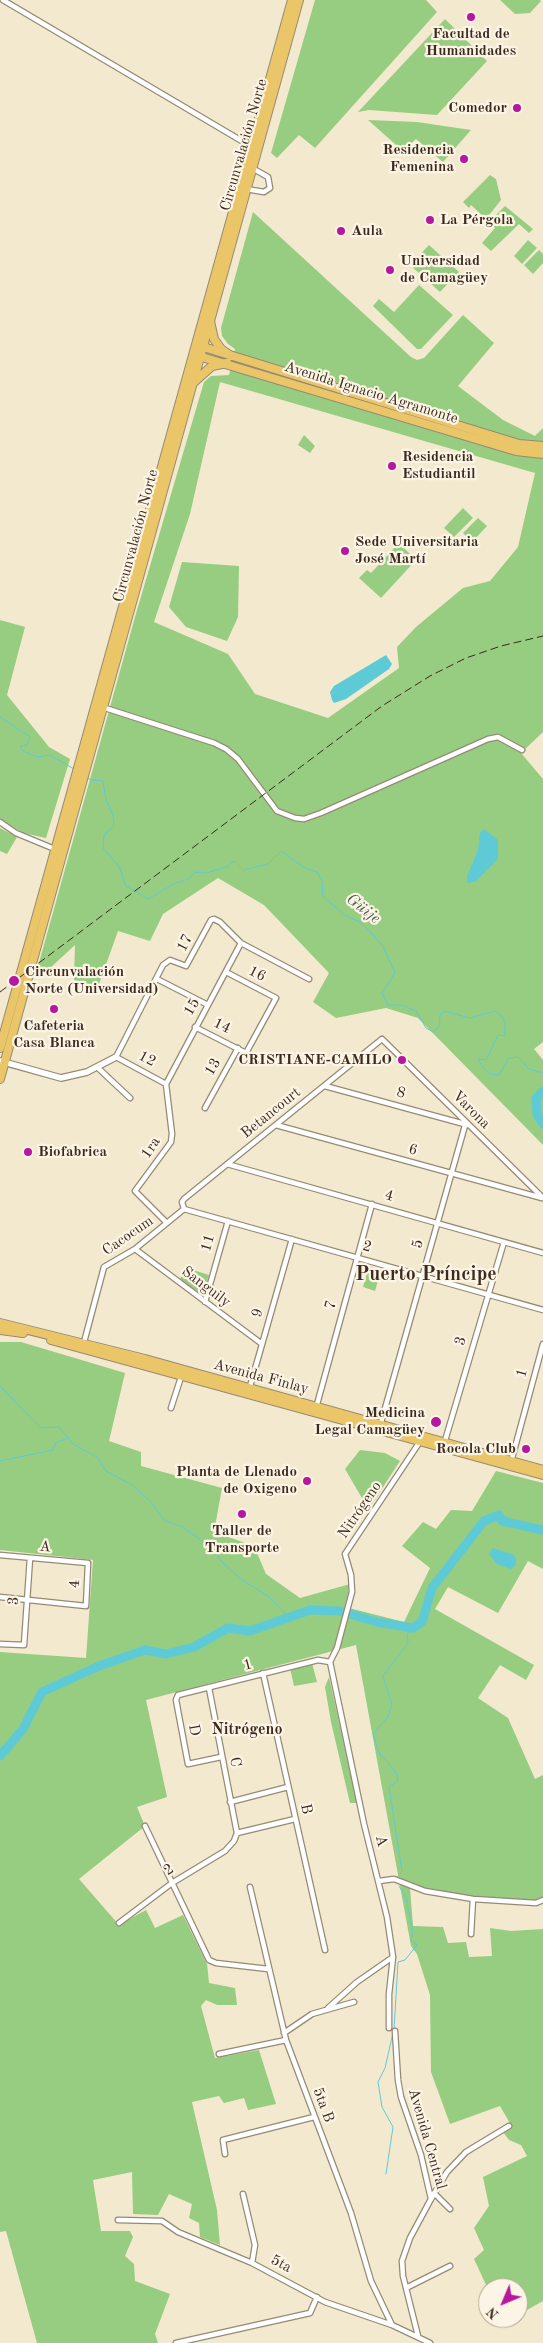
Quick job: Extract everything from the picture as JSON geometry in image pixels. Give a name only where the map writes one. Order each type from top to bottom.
[{"type":"main road","name":"Circunvalación Norte","points":[[199,346],[249,167],[292,0]]},
{"type":"main road","name":"Circunvalación Norte","points":[[254,148],[299,0]]},
{"type":"main road","name":"Circunvalación Norte","points":[[100,707],[196,355],[210,317],[243,189]]},
{"type":"main road","points":[[192,384],[202,372],[229,360],[214,339],[210,317]]},
{"type":"main road","name":"Avenida Ignacio Agramonte","points":[[199,346],[229,360],[516,451],[543,454]]},
{"type":"main road","name":"Circunvalación Norte","points":[[0,1079],[2,1062],[78,781],[192,384],[196,355]]},
{"type":"main road","name":"Avenida Ignacio Agramonte","points":[[196,355],[229,360],[519,444],[543,446]]},
{"type":"main road","name":"Circunvalación Norte","points":[[0,1048],[59,850]]},
{"type":"main road","name":"Avenida Finlay","points":[[0,1323],[510,1463],[543,1470]]},
{"type":"main road","name":"Avenida Finlay","points":[[0,1330],[83,1346]]},
{"type":"main road","name":"Avenida Finlay","points":[[510,1463],[543,1475]]},
{"type":"street","points":[[3,0],[254,148]]},
{"type":"street","points":[[243,189],[264,192],[270,188],[268,177],[249,167]]},
{"type":"street","points":[[100,707],[214,743],[226,749],[238,759],[277,811],[295,818],[304,819],[488,739],[498,738],[522,750]]},
{"type":"street","points":[[0,822],[16,833],[59,850]]},
{"type":"street","name":"17","points":[[116,1056],[166,961],[186,966],[214,918],[241,943]]},
{"type":"street","points":[[241,943],[309,980]]},
{"type":"street","name":"15","points":[[166,1084],[241,943]]},
{"type":"street","name":"16","points":[[226,972],[276,998]]},
{"type":"street","name":"14","points":[[157,979],[208,1005]]},
{"type":"street","name":"13","points":[[205,1108],[238,1048],[246,1052],[276,998]]},
{"type":"street","name":"14","points":[[195,1027],[238,1048]]},
{"type":"street","name":"Betancourt","points":[[184,1209],[182,1202],[184,1199],[382,1039]]},
{"type":"street","name":"Varona","points":[[382,1039],[543,1198]]},
{"type":"street","points":[[2,1062],[61,1078],[87,1072],[116,1056]]},
{"type":"street","name":"12","points":[[116,1056],[166,1084]]},
{"type":"street","points":[[97,1067],[130,1098]]},
{"type":"street","name":"1ra","points":[[166,1084],[172,1134],[171,1142],[135,1191],[166,1223]]},
{"type":"street","name":"8","points":[[325,1086],[467,1124]]},
{"type":"street","name":"5","points":[[380,1427],[451,1173],[467,1124]]},
{"type":"street","name":"6","points":[[276,1125],[543,1198]]},
{"type":"street","name":"4","points":[[228,1164],[543,1253]]},
{"type":"street","name":"7","points":[[316,1409],[372,1204]]},
{"type":"street","name":"2","points":[[184,1209],[543,1310]]},
{"type":"street","name":"Cacocum","points":[[83,1346],[104,1267],[135,1249],[184,1209]]},
{"type":"street","name":"11","points":[[205,1302],[228,1221]]},
{"type":"street","name":"9","points":[[249,1391],[292,1239]]},
{"type":"street","name":"3","points":[[444,1445],[504,1242]]},
{"type":"street","name":"Sanguily","points":[[135,1249],[262,1344]]},
{"type":"street","name":"1","points":[[510,1463],[543,1344]]},
{"type":"street","points":[[171,1408],[182,1374]]},
{"type":"street","name":"Nitrógeno","points":[[330,1662],[337,1648],[352,1592],[351,1575],[345,1554],[422,1439]]},
{"type":"street","name":"A","points":[[0,1555],[88,1563]]},
{"type":"street","name":"3","points":[[0,1644],[24,1645],[30,1558]]},
{"type":"street","name":"4","points":[[27,1599],[86,1606],[88,1563]]},
{"type":"street","points":[[0,1597],[27,1599]]},
{"type":"street","name":"1","points":[[176,1700],[178,1695],[318,1660],[330,1662]]},
{"type":"street","name":"A","points":[[330,1662],[364,1824],[387,1917],[392,1957],[389,2028]]},
{"type":"street","name":"B","points":[[263,1674],[325,1950]]},
{"type":"street","name":"C","points":[[209,1688],[237,1833]]},
{"type":"street","name":"D","points":[[176,1700],[188,1764],[221,1757]]},
{"type":"street","points":[[230,1802],[288,1787]]},
{"type":"street","points":[[237,1833],[295,1820]]},
{"type":"street","points":[[145,1826],[210,1960],[268,1969]]},
{"type":"street","name":"2","points":[[119,1922],[172,1883],[225,1851],[237,1833]]},
{"type":"street","points":[[379,1881],[394,1879],[425,1892],[474,1899],[536,1902],[543,1900]]},
{"type":"street","name":"5ta B","points":[[250,1887],[286,2040],[351,2213],[371,2281],[392,2325]]},
{"type":"street","points":[[471,1934],[474,1899]]},
{"type":"street","points":[[328,2008],[357,1982],[392,1957]]},
{"type":"street","points":[[284,2032],[312,2014],[354,2002]]},
{"type":"street","name":"Avenida Central","points":[[395,2031],[401,2097],[421,2155],[431,2199],[405,2249],[402,2261],[406,2288],[418,2336]]},
{"type":"street","points":[[219,2054],[286,2040]]},
{"type":"street","points":[[225,2154],[223,2140],[314,2117]]},
{"type":"street","points":[[431,2199],[447,2172],[466,2152],[509,2126]]},
{"type":"street","points":[[434,2193],[450,2209]]},
{"type":"street","points":[[243,2194],[255,2245],[252,2263]]},
{"type":"street","name":"5ta","points":[[118,2220],[162,2221],[178,2232],[252,2263],[317,2297],[392,2325],[430,2343]]},
{"type":"street","points":[[406,2288],[450,2266]]},
{"type":"street","points":[[176,2343],[310,2313],[317,2297]]},
{"type":"green space","points":[[315,0],[426,0],[437,12],[315,148],[299,135],[277,158],[271,153]]},
{"type":"green space","points":[[500,0],[541,1],[530,13],[515,14]]},
{"type":"green space","points":[[445,19],[487,61],[437,115],[369,110],[358,112]]},
{"type":"green space","points":[[368,120],[417,122],[471,130],[443,162],[416,139],[403,151]]},
{"type":"green space","points":[[490,175],[496,179],[501,200],[486,219],[471,205],[469,208],[463,202]]},
{"type":"green space","points":[[505,206],[533,229],[529,233],[519,224],[491,251],[482,243],[495,228],[489,222]]},
{"type":"green space","points":[[253,212],[411,357],[417,360],[424,358],[463,315],[494,343],[458,386],[503,420],[535,436],[543,428],[543,732],[521,753],[543,779],[543,1042],[534,1049],[543,1060],[543,1145],[418,1018],[386,1008],[336,1018],[313,1002],[329,973],[264,905],[218,878],[163,914],[150,941],[118,931],[98,987],[74,980],[75,945],[49,969],[37,970],[135,617],[204,382],[211,376],[229,375],[235,349],[222,336],[221,328]],"holes":[[[220,382],[535,473],[518,547],[490,581],[463,588],[416,627],[397,647],[399,668],[328,718],[255,694],[228,654],[154,622],[190,514]]]},
{"type":"green space","points":[[528,240],[537,248],[522,264],[514,256]]},
{"type":"green space","points":[[429,245],[459,272],[440,292],[410,265]]},
{"type":"green space","points":[[539,250],[543,254],[543,263],[533,274],[524,265]]},
{"type":"green space","points":[[419,285],[453,315],[421,349],[417,349],[373,306],[379,299],[394,312]]},
{"type":"green space","points":[[304,435],[315,446],[310,453],[298,445]]},
{"type":"green space","points":[[463,508],[473,518],[454,537],[444,528]]},
{"type":"green space","points":[[478,518],[487,526],[472,542],[463,533]]},
{"type":"green space","points":[[399,543],[416,560],[381,598],[359,578],[367,570],[371,573]]},
{"type":"green space","points":[[182,562],[239,566],[238,617],[227,641],[186,627],[169,607]]},
{"type":"green space","points":[[0,620],[25,627],[7,695],[49,747],[70,759],[46,838],[23,833],[0,818]]},
{"type":"green space","points":[[0,828],[17,837],[7,854],[0,851]]},
{"type":"green space","points":[[369,1267],[381,1270],[375,1291],[363,1287]]},
{"type":"green space","points":[[190,1269],[209,1275],[202,1297],[180,1279],[186,1270]]},
{"type":"green space","points":[[0,1342],[21,1342],[125,1373],[109,1441],[141,1452],[141,1466],[222,1488],[214,1532],[254,1546],[266,1574],[300,1598],[350,1584],[345,1607],[404,1622],[430,1568],[402,1546],[423,1522],[436,1529],[451,1510],[472,1511],[496,1471],[543,1483],[543,1569],[528,1561],[498,1613],[448,1587],[435,1609],[534,1665],[526,1680],[500,1665],[478,1698],[508,1718],[535,1779],[543,1775],[543,1899],[538,1901],[473,1899],[410,1888],[413,1926],[443,1927],[448,1943],[466,1942],[469,1957],[492,1956],[490,1928],[511,1931],[543,1929],[543,2301],[528,2309],[528,2278],[483,2278],[474,2259],[484,2250],[474,2228],[489,2206],[483,2177],[527,2156],[521,2145],[509,2140],[503,2132],[511,2125],[500,2106],[450,2124],[431,2072],[430,1995],[417,1954],[411,1946],[356,1645],[146,1700],[167,1797],[137,1807],[145,1826],[79,1879],[119,1925],[146,1910],[155,1928],[183,1915],[207,1964],[209,1983],[235,1988],[237,2005],[217,2005],[206,2000],[201,2006],[215,2058],[259,2050],[276,2104],[248,2110],[244,2098],[224,2103],[219,2096],[192,2102],[217,2210],[220,2245],[200,2237],[199,2223],[189,2218],[192,2204],[169,2194],[158,2215],[133,2214],[132,2172],[93,2180],[101,2231],[130,2231],[133,2237],[125,2256],[134,2264],[135,2281],[170,2294],[155,2334],[158,2343],[37,2343],[6,2231],[0,2232],[0,1652],[86,1658],[93,1560],[0,1550]]},
{"type":"green space","points":[[360,1450],[385,1453],[400,1461],[370,1507],[366,1505],[345,1469]]},
{"type":"green space","points":[[312,1663],[317,1682],[294,1686],[290,1668]]},
{"type":"green space","points":[[329,1677],[357,1803],[350,1803],[331,1722],[325,1687]]},
{"type":"water","points":[[386,655],[392,664],[389,669],[346,699],[334,703],[330,692],[334,686]]},
{"type":"water","points":[[484,829],[498,840],[498,859],[476,881],[469,883],[467,882],[467,876],[478,850],[480,833]]},
{"type":"water","points":[[493,1548],[514,1555],[516,1560],[515,1566],[511,1569],[497,1564],[489,1554]]},
{"type":"waterway","name":"Güije","points":[[0,717],[30,737],[27,745],[20,746],[23,751],[37,757],[50,755],[74,769]]},
{"type":"waterway","name":"Güije","points":[[86,777],[91,780],[103,781],[106,800],[113,815],[114,826],[104,835],[103,848],[120,868],[125,885],[148,899],[174,884],[190,878],[195,872],[206,873],[227,867],[234,861],[243,870],[268,864],[281,851],[305,868],[317,872],[322,881],[323,896],[343,914],[362,923],[383,946],[395,973],[382,993],[388,1005],[401,1005],[416,1011],[426,1028],[433,1032],[439,1027],[440,1015],[444,1011],[470,1018],[495,1011],[502,1016],[505,1023],[505,1036],[498,1035],[486,1060],[478,1059],[483,1068],[490,1074],[499,1075],[509,1058],[518,1057],[529,1069],[543,1073]]},
{"type":"waterway","name":"Güije","points":[[543,1091],[536,1099],[537,1114],[543,1124]]},
{"type":"waterway","points":[[0,1386],[41,1428],[59,1427],[73,1444],[97,1457],[106,1471],[132,1485],[150,1501],[165,1521],[183,1527],[213,1549],[223,1563],[242,1580],[268,1596],[289,1618]]},
{"type":"waterway","points":[[0,1461],[53,1450],[56,1443],[68,1438]]},
{"type":"waterway","points":[[0,1756],[23,1729],[42,1692],[99,1666],[145,1650],[166,1654],[194,1647],[228,1628],[250,1631],[310,1610],[340,1611],[377,1622],[413,1628],[422,1622],[432,1588],[484,1521],[499,1515],[502,1521],[543,1530]]},
{"type":"waterway","points":[[397,1877],[402,1872],[389,1787],[398,1781],[396,1772],[379,1753],[373,1734],[388,1717],[392,1705],[383,1676],[408,1643],[407,1634],[413,1628]]},
{"type":"waterway","points":[[394,2030],[398,1962],[405,1960],[417,1945],[411,1940],[413,1931],[406,1898],[399,1886]]},
{"type":"waterway","points":[[386,2174],[393,2127],[382,2107],[378,2082],[385,2068],[393,2033]]},
{"type":"railway","points":[[0,992],[382,706],[430,676],[466,658],[501,646],[543,636]]},
{"type":"place","name":"Facultad de Humanidades","points":[[471,17]]},
{"type":"place","name":"Comedor","points":[[517,108]]},
{"type":"place","name":"Residencia Femenina","points":[[464,159]]},
{"type":"place","name":"La Pérgola","points":[[430,220]]},
{"type":"place","name":"Aula","points":[[341,231]]},
{"type":"place","name":"Universidad de Camagüey","points":[[390,270]]},
{"type":"place","name":"Residencia Estudiantil","points":[[392,466]]},
{"type":"place","name":"Sede Universitaria José Martí","points":[[345,551]]},
{"type":"place","name":"Circunvalación Norte (Universidad)","points":[[14,981]]},
{"type":"place","name":"Cafeteria Casa Blanca","points":[[54,1009]]},
{"type":"place","name":"CRISTIANE-CAMILO","points":[[402,1060]]},
{"type":"place","name":"Biofabrica","points":[[28,1152]]},
{"type":"place","name":"Medicina Legal Camagüey","points":[[436,1422]]},
{"type":"place","name":"Rocola Club","points":[[526,1449]]},
{"type":"place","name":"Planta de Llenado de Oxigeno","points":[[307,1481]]},
{"type":"place","name":"Taller de Transporte","points":[[242,1514]]},
{"type":"district","name":"Puerto Príncipe","points":[[426,1275]]},
{"type":"district","name":"Nitrógeno","points":[[247,1730]]}]
